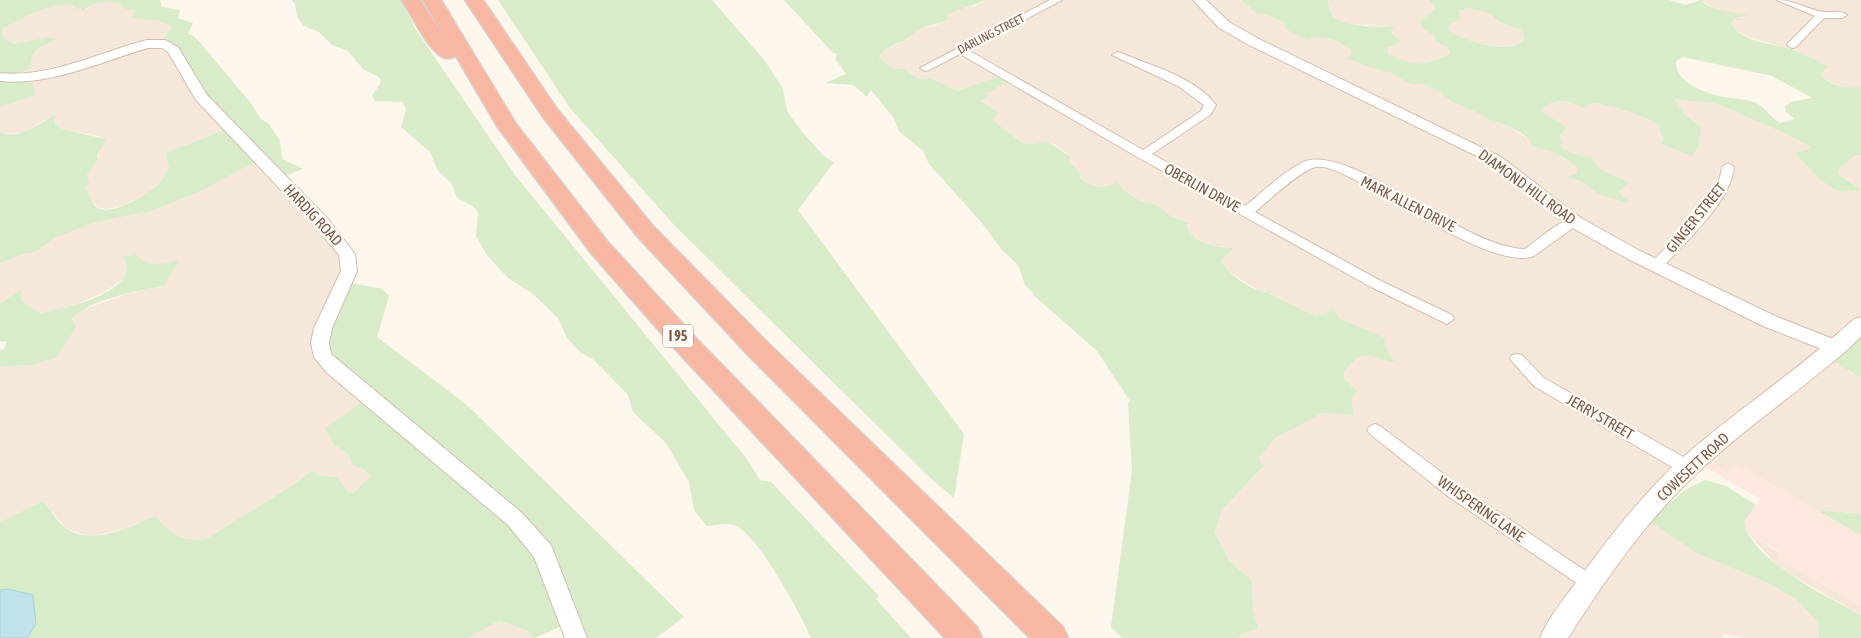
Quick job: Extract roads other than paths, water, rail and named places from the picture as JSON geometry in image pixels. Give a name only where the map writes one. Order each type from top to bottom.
[{"type":"highway","points":[[411,0],[433,34],[507,126]]},
{"type":"highway","name":"I 95","points":[[432,0],[507,126],[576,218],[639,294],[966,638]]},
{"type":"highway","points":[[474,0],[550,113],[645,231],[765,355],[1052,638]]},
{"type":"main road","name":"COWESETT ROAD","points":[[1553,638],[1614,549],[1688,468],[1759,407],[1799,381],[1861,324]]},
{"type":"street","name":"DARLING STREET","points":[[925,68],[1057,0]]},
{"type":"street","name":"DIAMOND HILL ROAD","points":[[1199,0],[1224,24],[1254,42],[1496,160],[1575,222],[1656,266],[1768,321],[1837,348]]},
{"type":"street","points":[[1782,0],[1821,15],[1842,15]]},
{"type":"street","points":[[1792,45],[1821,15]]},
{"type":"street","name":"HARDIG ROAD","points":[[0,78],[18,80],[37,77],[147,44],[165,44],[173,50],[201,97],[322,223],[347,254],[349,271],[323,328],[320,343],[323,357],[333,368],[515,519],[543,552],[576,638]]},
{"type":"street","name":"OBERLIN DRIVE","points":[[961,50],[1143,156],[1368,280],[1447,319]]},
{"type":"street","points":[[1117,55],[1174,80],[1207,99],[1210,105],[1206,113],[1143,156]]},
{"type":"street","name":"MARK ALLEN DRIVE","points":[[1246,212],[1304,167],[1318,163],[1356,177],[1484,244],[1516,255],[1528,254],[1541,242],[1575,222]]},
{"type":"street","name":"GINGER STREET","points":[[1656,266],[1711,205],[1727,180],[1728,167]]},
{"type":"street","name":"JERRY STREET","points":[[1517,359],[1539,382],[1688,468]]},
{"type":"street","name":"WHISPERING LANE","points":[[1375,430],[1455,492],[1590,583]]},
{"type":"water","points":[[8,589],[33,595],[36,624],[27,638],[0,638],[0,590]]}]
